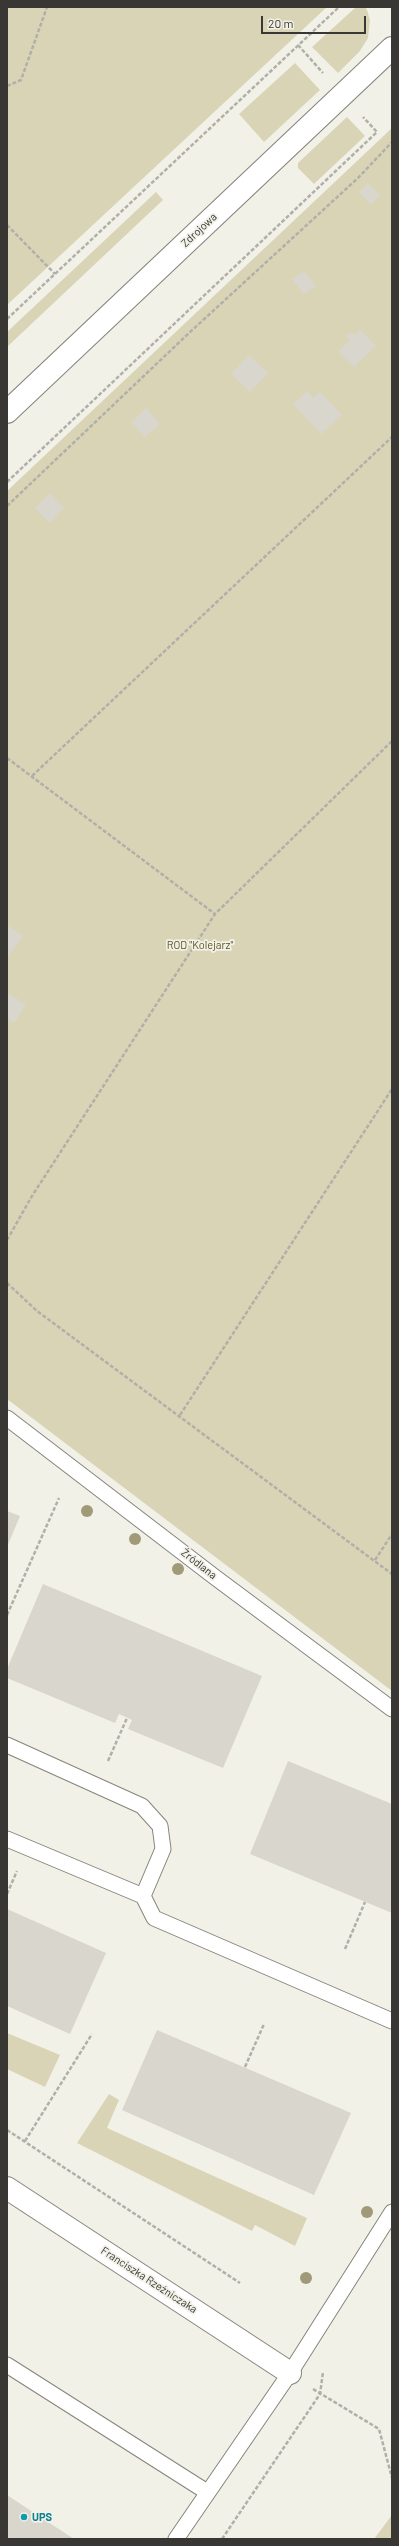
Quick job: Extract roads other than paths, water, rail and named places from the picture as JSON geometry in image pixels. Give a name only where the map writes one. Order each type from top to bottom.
[{"type":"street","name":"Zdrojowa","points":[[7,412],[392,48]]},
{"type":"street","name":"Franciszka Rzeźniczaka","points":[[7,2188],[290,2373]]},
{"type":"lane","name":"Źródlana","points":[[7,1418],[216,1578],[392,1708]]},
{"type":"lane","points":[[7,1745],[142,1806],[160,1826],[163,1849],[143,1896]]},
{"type":"lane","points":[[7,1839],[143,1896],[154,1918],[392,2021]]},
{"type":"lane","points":[[176,2539],[290,2373],[392,2212]]},
{"type":"lane","points":[[7,2365],[207,2492]]},
{"type":"place","name":"UPS","points":[[24,2517]]},
{"type":"park label","name":"ROD \"Kolejarz\"","points":[[200,945]]}]
